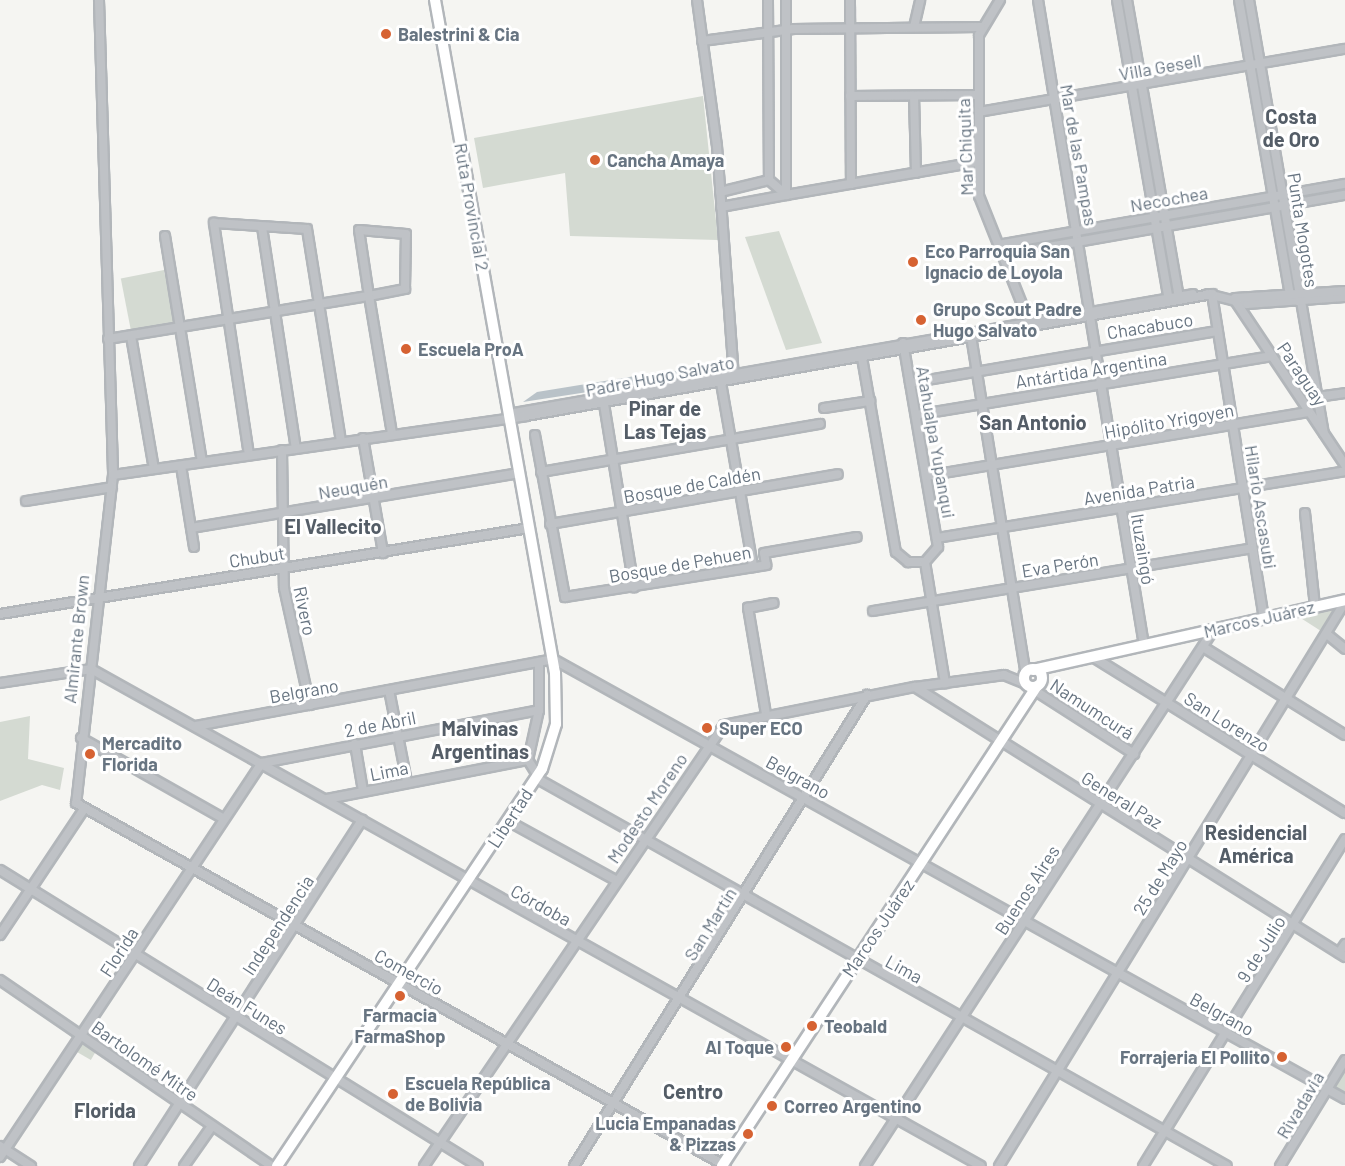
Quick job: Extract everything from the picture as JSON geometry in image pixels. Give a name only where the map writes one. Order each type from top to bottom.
[{"type":"main road","name":"Ruta Provincial 2","points":[[435,0],[509,415]]},
{"type":"main road","name":"Libertad","points":[[277,1166],[537,777],[556,724],[553,659],[509,415]]},
{"type":"main road","name":"Marcos Juárez","points":[[723,1165],[1001,741],[1032,682],[1068,663],[1345,601]]},
{"type":"street","name":"Almirante Brown","points":[[81,807],[81,738],[87,669],[113,475],[99,0]]},
{"type":"street","points":[[697,0],[722,207],[734,374]]},
{"type":"street","points":[[768,0],[770,32],[769,180],[786,195]]},
{"type":"street","points":[[786,0],[786,195]]},
{"type":"street","points":[[850,0],[851,184]]},
{"type":"street","points":[[914,27],[920,0]]},
{"type":"street","points":[[702,41],[786,30],[981,27],[1000,0]]},
{"type":"street","name":"Mar de las Pampas","points":[[1038,0],[1090,312]]},
{"type":"street","points":[[1117,0],[1169,299]]},
{"type":"street","points":[[1127,0],[1178,297]]},
{"type":"street","name":"Punta Mogotes","points":[[1239,0],[1273,197],[1296,297]]},
{"type":"street","name":"Punta Mogotes","points":[[1249,0],[1282,195],[1296,297]]},
{"type":"street","name":"Mar Chiquita","points":[[981,27],[979,196],[1029,323]]},
{"type":"street","name":"Villa Gesell","points":[[979,112],[1345,49]]},
{"type":"street","points":[[850,96],[979,95]]},
{"type":"street","points":[[914,96],[916,173]]},
{"type":"street","points":[[722,207],[978,162]]},
{"type":"street","points":[[720,192],[769,180]]},
{"type":"street","name":"Necochea","points":[[998,244],[1345,184]]},
{"type":"street","name":"Necochea","points":[[1003,255],[1345,195]]},
{"type":"street","points":[[249,455],[214,223],[307,229],[341,441]]},
{"type":"street","points":[[262,226],[296,448]]},
{"type":"street","points":[[108,339],[369,296],[405,289],[406,234],[359,230],[369,296],[392,434]]},
{"type":"street","points":[[165,236],[202,462]]},
{"type":"street","name":"Padre Hugo Salvato","points":[[113,475],[509,415],[1178,297],[1212,294],[1234,298],[1247,304],[1345,291]]},
{"type":"street","name":"Hilario Ascasubi","points":[[1212,294],[1264,619]]},
{"type":"street","points":[[1296,297],[1324,433]]},
{"type":"street","name":"Padre Hugo Salvato","points":[[1296,297],[1345,297]]},
{"type":"street","name":"Paraguay","points":[[1234,298],[1345,465]]},
{"type":"street","name":"Ituzaingó","points":[[1090,312],[1144,645]]},
{"type":"street","name":"Padre Hugo Salvato","points":[[904,344],[971,336],[1029,323]]},
{"type":"street","name":"Chacabuco","points":[[910,383],[1218,331]]},
{"type":"street","points":[[130,336],[154,469]]},
{"type":"street","points":[[971,336],[1011,588],[1032,682]]},
{"type":"street","name":"Atahualpa Yupanqui","points":[[904,344],[938,543]]},
{"type":"street","points":[[861,352],[896,552],[908,562],[925,562]]},
{"type":"street","name":"Antártida Argentina","points":[[916,415],[1272,356]]},
{"type":"street","name":"Padre Hugo Salvato","points":[[509,415],[525,409],[721,383],[734,374]]},
{"type":"street","points":[[721,383],[753,567]]},
{"type":"street","points":[[1317,397],[1345,393]]},
{"type":"street","points":[[603,399],[634,587]]},
{"type":"street","points":[[824,408],[870,401]]},
{"type":"street","name":"Hipólito Yrigoyen","points":[[926,476],[1309,412]]},
{"type":"street","points":[[541,472],[820,424]]},
{"type":"street","points":[[535,435],[550,524]]},
{"type":"street","points":[[363,438],[383,553]]},
{"type":"street","name":"Rivero","points":[[282,450],[282,568],[310,705]]},
{"type":"street","points":[[181,465],[194,547]]},
{"type":"street","name":"Avenida Patria","points":[[938,543],[1002,528],[1345,471]]},
{"type":"street","name":"Neuquén","points":[[191,528],[282,515],[519,473]]},
{"type":"street","name":"Bosque de Caldén","points":[[550,524],[838,474]]},
{"type":"street","points":[[26,501],[112,487]]},
{"type":"street","points":[[1305,513],[1315,607]]},
{"type":"street","name":"Bosque de Pehuen","points":[[550,524],[563,594],[634,587],[766,565],[764,553],[857,537]]},
{"type":"street","name":"Chubut","points":[[0,614],[529,528]]},
{"type":"street","points":[[938,543],[925,562],[945,683]]},
{"type":"street","name":"Eva Perón","points":[[873,611],[1252,548]]},
{"type":"street","points":[[752,552],[764,553]]},
{"type":"street","name":"25 de Mayo","points":[[999,1166],[1328,635],[1342,612],[1345,601]]},
{"type":"street","points":[[766,714],[748,608],[774,603]]},
{"type":"street","name":"Buenos Aires","points":[[865,1166],[1214,629]]},
{"type":"street","points":[[1328,635],[1345,649]]},
{"type":"street","points":[[1203,647],[1345,735]]},
{"type":"street","name":"San Lorenzo","points":[[1093,657],[1345,813]]},
{"type":"street","name":"Belgrano","points":[[196,726],[553,659],[709,743],[921,864],[1345,1099]]},
{"type":"street","points":[[537,777],[528,760],[539,710],[539,662]]},
{"type":"street","points":[[0,683],[87,669]]},
{"type":"street","name":"Córdoba","points":[[87,669],[196,726],[789,1062],[981,1166]]},
{"type":"street","name":"Modesto Moreno","points":[[424,1166],[709,743],[724,725],[766,714],[915,687],[1004,675],[1032,682]]},
{"type":"street","name":"Namumcurá","points":[[1032,682],[1134,754]]},
{"type":"street","name":"General Paz","points":[[915,687],[1342,955]]},
{"type":"street","points":[[389,690],[407,782]]},
{"type":"street","name":"San Martín","points":[[574,1166],[806,798],[867,695]]},
{"type":"street","name":"2 de Abril","points":[[262,763],[539,710]]},
{"type":"street","points":[[81,738],[224,819]]},
{"type":"street","points":[[355,744],[363,791]]},
{"type":"street","name":"Lima","points":[[327,799],[528,760]]},
{"type":"street","name":"Florida","points":[[0,1157],[3,1148],[262,763]]},
{"type":"street","name":"Lima","points":[[537,777],[644,841],[1227,1166]]},
{"type":"street","points":[[0,935],[81,807]]},
{"type":"street","name":"Comercio","points":[[81,807],[723,1165]]},
{"type":"street","name":"Independencia","points":[[139,1166],[182,1104],[362,820]]},
{"type":"street","points":[[508,821],[617,880]]},
{"type":"street","name":"9 de Julio","points":[[1143,1166],[1294,926],[1345,839]]},
{"type":"street","name":"Deán Funes","points":[[0,870],[478,1166]]},
{"type":"street","points":[[1342,955],[1345,944]]},
{"type":"street","name":"Bartolomé Mitre","points":[[0,980],[272,1166]]},
{"type":"street","name":"Rivadavia","points":[[1280,1166],[1345,1060]]},
{"type":"street","points":[[184,1166],[212,1126]]},
{"type":"street","points":[[3,1148],[31,1166]]},
{"type":"shaded area","name":"Cancha Amaya","points":[[703,96],[718,240],[570,236],[565,173],[483,188],[474,138]]},
{"type":"shaded area","points":[[779,231],[822,343],[786,350],[745,237]]},
{"type":"shaded area","points":[[164,270],[174,322],[131,330],[121,278]]},
{"type":"shaded area","points":[[672,370],[691,376],[523,402],[537,392]]},
{"type":"shaded area","points":[[1336,607],[1324,633],[1296,615]]},
{"type":"shaded area","points":[[30,716],[28,759],[64,768],[60,790],[42,785],[0,801],[0,722]]},
{"type":"shaded area","points":[[84,1040],[98,1048],[91,1060],[77,1052]]},
{"type":"shaded area","points":[[1345,1067],[1345,1095],[1335,1087]]},
{"type":"place","name":"Balestrini & Cia","points":[[386,34]]},
{"type":"place","name":"Cancha Amaya","points":[[595,160]]},
{"type":"place","name":"Eco Parroquia San Ignacio de Loyola","points":[[913,262]]},
{"type":"place","name":"Grupo Scout Padre Hugo Salvato","points":[[921,320]]},
{"type":"place","name":"Escuela ProA","points":[[406,349]]},
{"type":"place","name":"Super ECO","points":[[707,728]]},
{"type":"place","name":"Mercadito Florida","points":[[90,754]]},
{"type":"place","name":"Farmacia FarmaShop","points":[[400,996]]},
{"type":"place","name":"Teobald","points":[[812,1026]]},
{"type":"place","name":"Al Toque","points":[[786,1047]]},
{"type":"place","name":"Forrajeria El Pollito","points":[[1282,1057]]},
{"type":"place","name":"Escuela República de Bolivia","points":[[393,1094]]},
{"type":"place","name":"Correo Argentino","points":[[772,1106]]},
{"type":"place","name":"Lucia Empanadas & Pizzas","points":[[748,1134]]},
{"type":"district","name":"Costa de Oro","points":[[1291,128]]},
{"type":"district","name":"Pinar de Las Tejas","points":[[665,420]]},
{"type":"district","name":"San Antonio","points":[[1033,422]]},
{"type":"district","name":"El Vallecito","points":[[333,526]]},
{"type":"district","name":"Malvinas Argentinas","points":[[480,740]]},
{"type":"district","name":"Residencial América","points":[[1256,844]]},
{"type":"district","name":"Centro","points":[[693,1091]]},
{"type":"district","name":"Florida","points":[[105,1110]]}]
